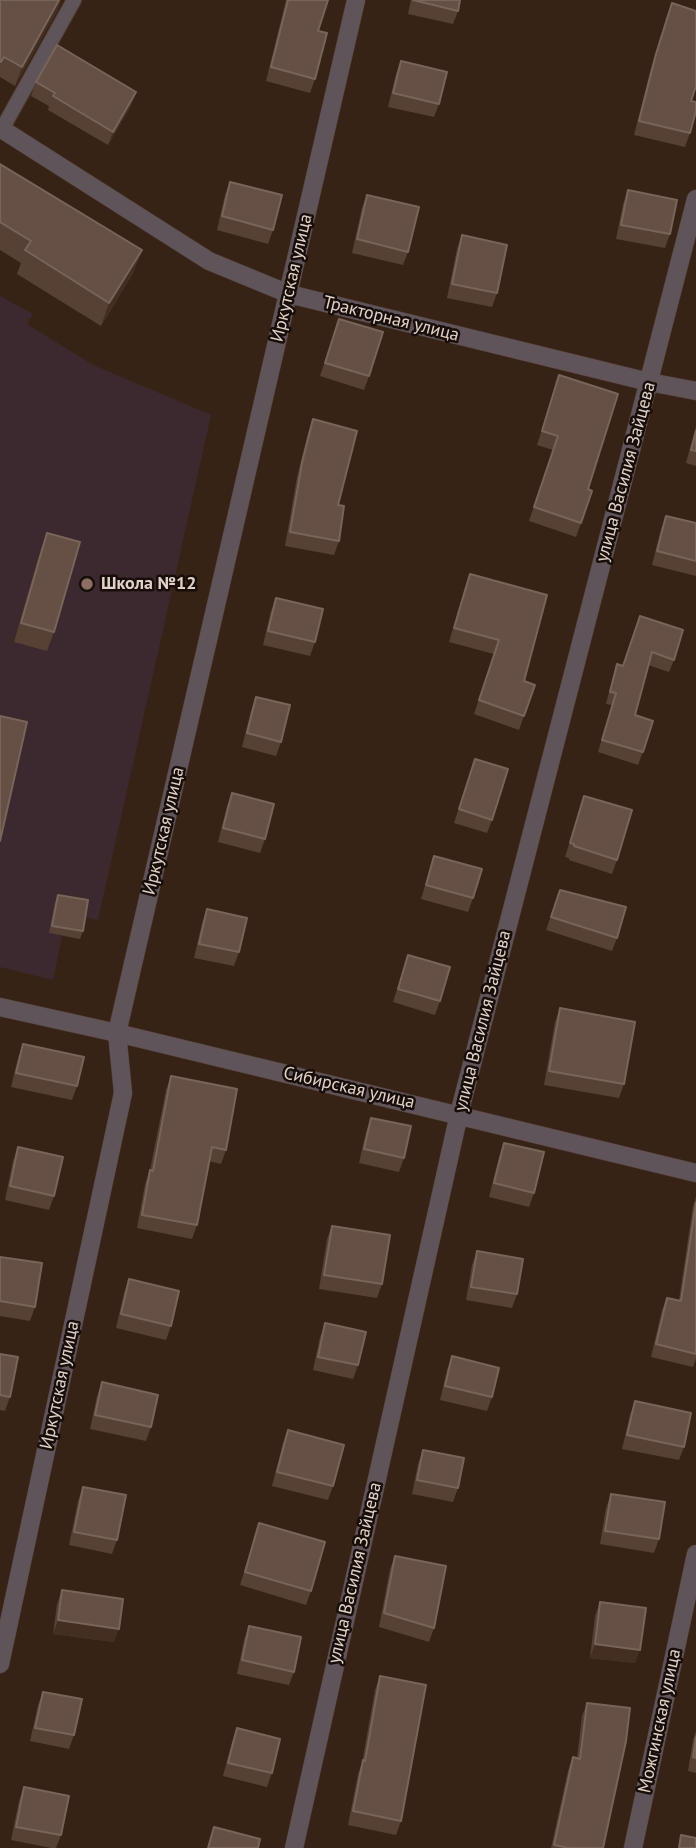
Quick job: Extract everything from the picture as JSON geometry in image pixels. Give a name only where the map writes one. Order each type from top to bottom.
[{"type":"street","name":"Иркутская улица","points":[[0,1664],[123,1093],[117,1033],[356,0]]},
{"type":"street","name":"Тракторная улица","points":[[1,128],[209,261],[289,294],[649,382],[696,391]]},
{"type":"street","name":"улица Василия Зайцева","points":[[293,1848],[459,1114],[696,199]]},
{"type":"street","name":"Сибирская улица","points":[[0,1007],[459,1114],[696,1173]]},
{"type":"street","name":"Можгинская улица","points":[[633,1848],[696,1553]]},
{"type":"lane","points":[[1,128],[74,0]]},
{"type":"shaded area","name":"Школа №12","points":[[0,296],[33,314],[27,324],[93,365],[211,415],[98,920],[84,917],[49,933],[62,936],[53,980],[0,967]]},
{"type":"building","points":[[0,0],[59,0],[22,67],[4,57],[0,61]]},
{"type":"building","points":[[288,0],[328,0],[318,31],[327,33],[315,79],[271,67]]},
{"type":"building","points":[[413,0],[460,0],[458,11]]},
{"type":"building","points":[[672,3],[696,11],[696,86],[691,101],[696,102],[696,111],[690,133],[639,121]]},
{"type":"building","points":[[57,45],[136,92],[113,132],[53,96],[55,93],[36,82]]},
{"type":"building","points":[[401,61],[447,72],[439,104],[393,93]]},
{"type":"building","points":[[0,164],[142,250],[109,303],[25,250],[31,241],[0,222]]},
{"type":"building","points":[[230,182],[282,195],[273,230],[222,216]]},
{"type":"building","points":[[628,190],[677,200],[670,234],[621,225]]},
{"type":"building","points":[[367,195],[419,207],[408,252],[357,239]]},
{"type":"building","points":[[462,235],[507,245],[497,293],[452,284]]},
{"type":"building","points":[[339,319],[383,332],[369,376],[325,363]]},
{"type":"building","points":[[559,375],[618,394],[588,489],[592,491],[581,523],[534,507],[558,436],[542,431]]},
{"type":"building","points":[[313,419],[357,431],[338,505],[344,506],[339,541],[290,532]]},
{"type":"building","points":[[696,431],[696,451],[691,450]]},
{"type":"building","points":[[666,516],[696,523],[696,561],[657,551]]},
{"type":"building","points":[[47,533],[80,542],[54,632],[21,623]]},
{"type":"building","points":[[470,574],[547,595],[524,681],[535,685],[524,716],[479,700],[499,640],[454,628]]},
{"type":"building","points":[[276,598],[323,609],[315,642],[268,631]]},
{"type":"building","points":[[640,616],[683,630],[674,660],[652,652],[635,715],[653,721],[643,752],[602,740],[616,693],[610,692],[617,664],[623,666]]},
{"type":"building","points":[[256,697],[290,705],[281,742],[247,733]]},
{"type":"building","points":[[0,716],[27,722],[0,841]]},
{"type":"building","points":[[475,759],[508,769],[492,820],[459,809]]},
{"type":"building","points":[[232,793],[274,804],[265,839],[223,828]]},
{"type":"building","points":[[584,796],[632,810],[617,860],[570,843]]},
{"type":"building","points":[[434,856],[482,869],[473,898],[426,885]]},
{"type":"building","points":[[560,890],[626,907],[617,938],[551,917]]},
{"type":"building","points":[[58,895],[88,900],[83,931],[52,926]]},
{"type":"building","points":[[207,909],[247,918],[239,952],[199,944]]},
{"type":"building","points":[[408,955],[450,967],[440,1001],[398,989]]},
{"type":"building","points":[[560,1008],[635,1022],[624,1084],[549,1071]]},
{"type":"building","points":[[23,1044],[84,1057],[77,1086],[16,1073]]},
{"type":"building","points":[[171,1076],[237,1089],[226,1150],[212,1147],[197,1225],[142,1215]]},
{"type":"building","points":[[371,1118],[411,1126],[404,1158],[364,1149]]},
{"type":"building","points":[[504,1143],[544,1152],[534,1193],[494,1183]]},
{"type":"building","points":[[18,1147],[63,1157],[54,1196],[10,1186]]},
{"type":"building","points":[[696,1203],[696,1354],[656,1344],[667,1298],[681,1301]]},
{"type":"building","points":[[332,1226],[390,1235],[382,1284],[324,1275]]},
{"type":"building","points":[[477,1251],[523,1259],[517,1294],[471,1287]]},
{"type":"building","points":[[0,1257],[42,1263],[35,1307],[0,1301]]},
{"type":"building","points":[[129,1279],[179,1291],[171,1326],[121,1314]]},
{"type":"building","points":[[325,1323],[366,1332],[358,1365],[318,1357]]},
{"type":"building","points":[[0,1354],[18,1357],[10,1397],[0,1395]]},
{"type":"building","points":[[452,1356],[499,1368],[492,1397],[445,1386]]},
{"type":"building","points":[[102,1382],[158,1395],[151,1427],[95,1415]]},
{"type":"building","points":[[635,1401],[691,1413],[684,1447],[627,1435]]},
{"type":"building","points":[[288,1430],[344,1445],[333,1486],[277,1472]]},
{"type":"building","points":[[423,1450],[464,1458],[458,1488],[417,1480]]},
{"type":"building","points":[[83,1487],[126,1495],[117,1540],[74,1532]]},
{"type":"building","points":[[611,1494],[665,1502],[659,1539],[605,1531]]},
{"type":"building","points":[[259,1523],[325,1542],[311,1591],[245,1572]]},
{"type":"building","points":[[395,1556],[446,1566],[434,1628],[384,1613]]},
{"type":"building","points":[[62,1590],[123,1599],[119,1629],[58,1620]]},
{"type":"building","points":[[600,1602],[646,1608],[640,1650],[595,1644]]},
{"type":"building","points":[[249,1626],[301,1637],[294,1672],[242,1660]]},
{"type":"building","points":[[380,1676],[426,1685],[401,1821],[353,1811]]},
{"type":"building","points":[[43,1692],[82,1699],[74,1735],[35,1728]]},
{"type":"building","points":[[587,1703],[630,1708],[626,1741],[603,1848],[569,1848],[554,1845],[573,1757],[580,1759]]},
{"type":"building","points":[[237,1728],[280,1739],[272,1773],[228,1763]]},
{"type":"building","points":[[696,1737],[696,1758],[693,1757]]},
{"type":"building","points":[[24,1787],[69,1796],[61,1835],[16,1827]]},
{"type":"building","points":[[214,1827],[260,1839],[258,1848],[208,1848]]},
{"type":"building","points":[[681,1835],[696,1838],[696,1848],[679,1848]]},
{"type":"place","name":"Школа №12","points":[[87,584]]}]
